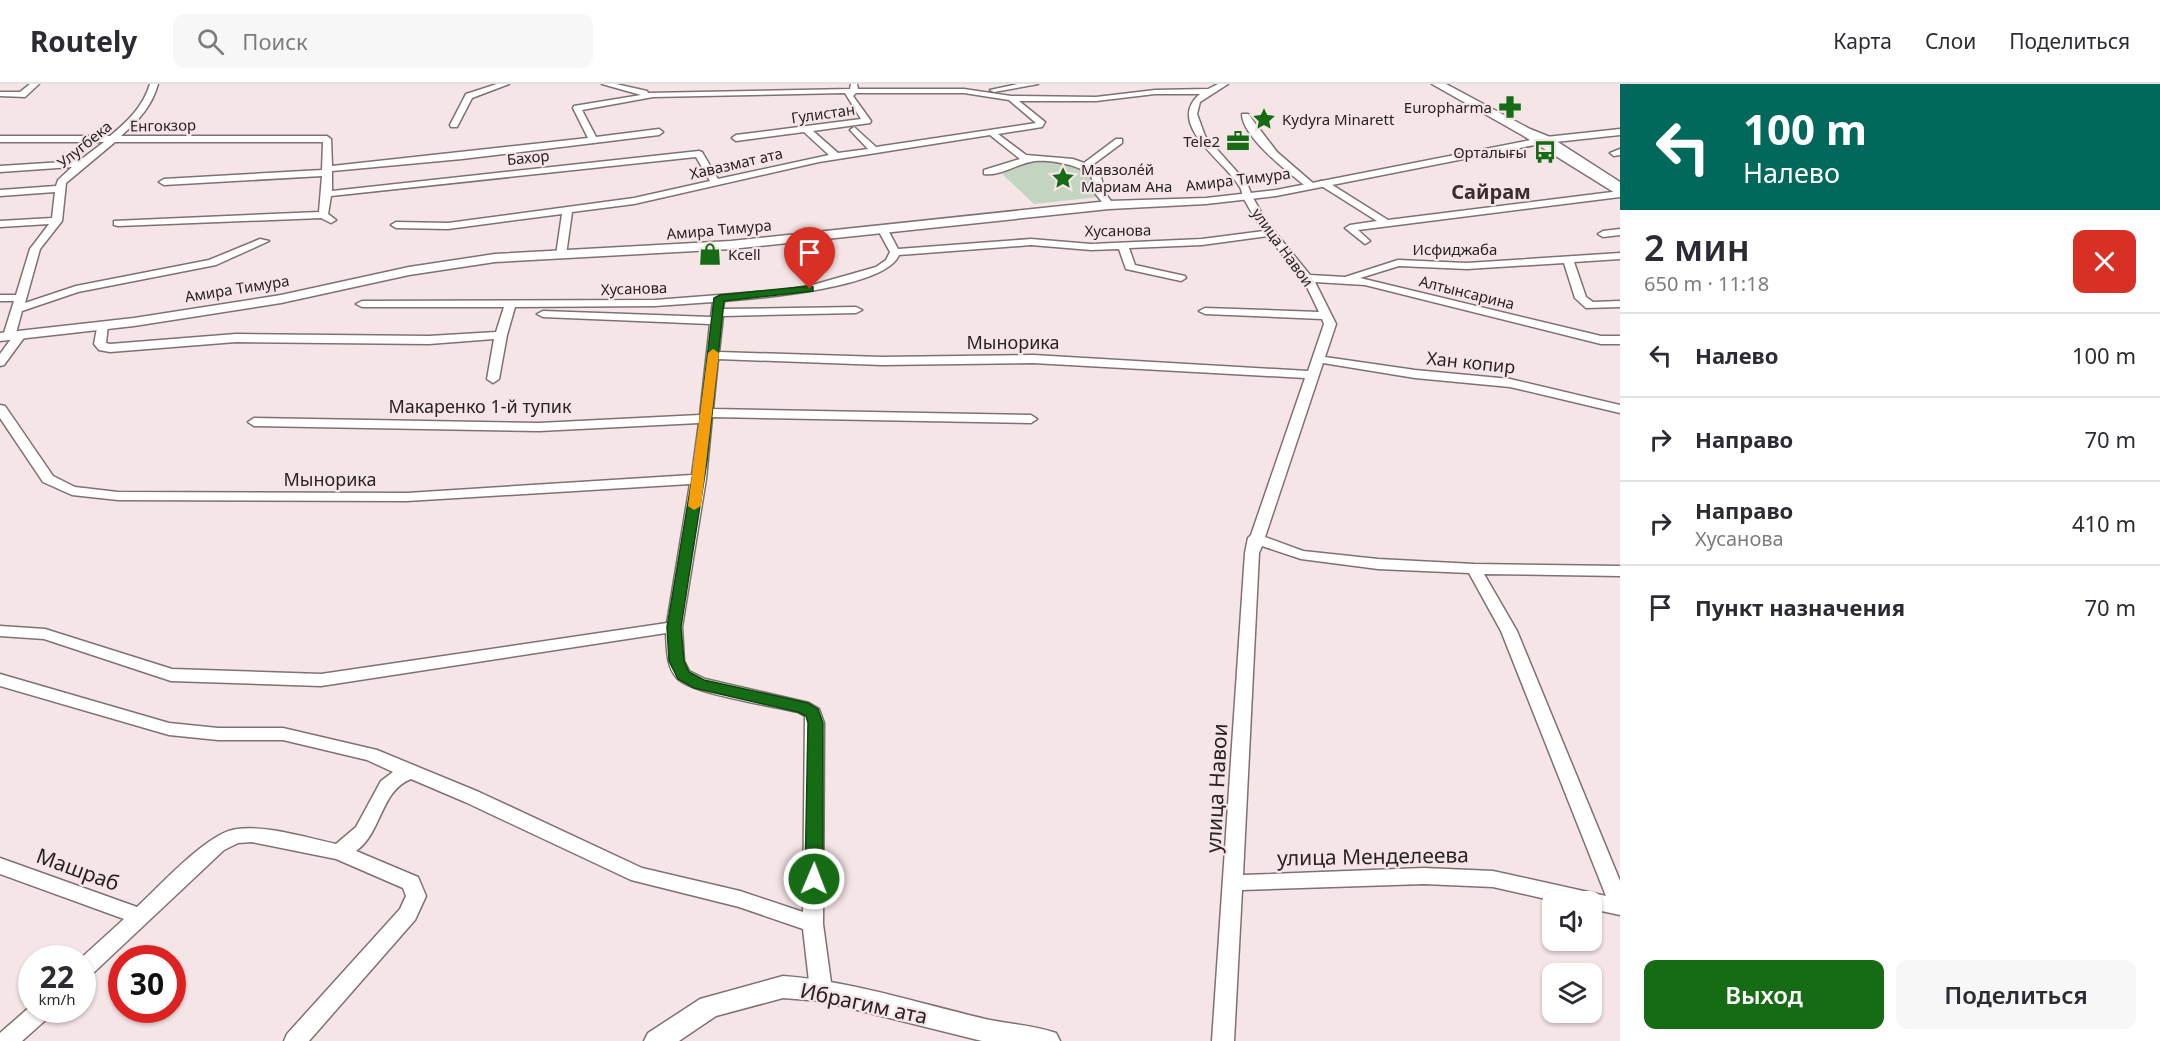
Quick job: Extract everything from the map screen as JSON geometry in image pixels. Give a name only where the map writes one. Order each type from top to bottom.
[{"type":"main road","points":[[1438,84],[1542,140],[1620,191]]},
{"type":"street","points":[[0,94],[21,95],[35,84]]},
{"type":"street","name":"Улугбека","points":[[57,221],[61,182],[134,120],[152,95],[154,84]]},
{"type":"street","points":[[454,125],[469,96],[505,84]]},
{"type":"street","points":[[606,84],[652,95]]},
{"type":"street","points":[[980,93],[1034,84]]},
{"type":"street","points":[[593,139],[578,108],[652,95],[854,88],[980,93],[1011,98],[1103,99],[1155,92],[1208,91],[1224,84]]},
{"type":"street","name":"Гулистан","points":[[736,138],[867,121],[848,95],[854,88]]},
{"type":"street","name":"улица Навои","points":[[1208,91],[1194,105],[1192,115],[1196,128],[1244,185],[1247,196],[1270,233],[1306,278],[1330,324],[1255,538],[1252,553],[1223,1041]]},
{"type":"street","name":"Хавазмат ата","points":[[396,225],[448,226],[634,201],[836,156],[993,134],[1039,125],[1041,122],[1011,98]]},
{"type":"street","points":[[1245,116],[1251,127],[1274,153],[1317,185],[1388,224]]},
{"type":"street","points":[[807,130],[836,156]]},
{"type":"street","points":[[854,130],[874,150]]},
{"type":"street","points":[[164,182],[327,171],[659,132]]},
{"type":"street","points":[[1615,132],[1620,137]]},
{"type":"street","name":"Амира Тимура","points":[[10,336],[102,326],[281,298],[409,271],[495,258],[731,245],[1109,205],[1206,201],[1247,196],[1317,185],[1542,140],[1615,132]]},
{"type":"street","points":[[993,134],[1024,158],[1073,162],[1085,166],[1095,173],[1100,193],[1109,205]]},
{"type":"street","name":"Енгокзор","points":[[0,139],[327,139],[327,171]]},
{"type":"street","points":[[1085,166],[1119,141]]},
{"type":"street","name":"Бахор","points":[[327,194],[699,154],[716,183]]},
{"type":"street","points":[[987,172],[1029,159]]},
{"type":"street","points":[[0,169],[81,164]]},
{"type":"street","points":[[118,223],[327,218],[327,171]]},
{"type":"street","points":[[0,193],[59,189]]},
{"type":"street","name":"Исфиджаба","points":[[1365,241],[1350,228],[1620,191]]},
{"type":"street","points":[[561,255],[567,210]]},
{"type":"street","points":[[0,224],[57,221]]},
{"type":"street","points":[[0,362],[10,336],[35,249],[57,221]]},
{"type":"street","points":[[883,230],[895,252]]},
{"type":"street","points":[[1603,234],[1620,232]]},
{"type":"street","name":"Хусанова","points":[[362,304],[509,307],[655,303],[718,311],[880,269],[891,262],[895,252],[1031,242],[1091,247],[1202,242],[1270,233]]},
{"type":"street","points":[[0,298],[19,304],[76,289],[212,263],[264,241]]},
{"type":"street","points":[[1123,246],[1130,267],[1181,278]]},
{"type":"street","name":"Исфиджаба","points":[[1344,280],[1398,263],[1467,266],[1620,256]]},
{"type":"street","points":[[1568,260],[1581,298],[1590,306],[1620,304]]},
{"type":"street","name":"Алтынсарина","points":[[1306,278],[1365,282],[1601,340],[1620,340]]},
{"type":"street","points":[[493,379],[509,307],[718,311],[856,310]]},
{"type":"street","points":[[718,311],[699,479],[674,627],[676,661],[683,675],[700,684],[803,707],[813,713],[815,723],[813,924],[821,990]]},
{"type":"street","points":[[1205,311],[1326,316]]},
{"type":"street","points":[[102,326],[100,344],[110,348],[236,338],[429,340],[501,335]]},
{"type":"street","points":[[1601,340],[1620,352]]},
{"type":"street","name":"Мынорика","points":[[713,355],[882,361],[1033,359],[1311,375]]},
{"type":"street","name":"Хан копир","points":[[1317,359],[1414,374],[1510,383],[1620,409]]},
{"type":"street","name":"Мынорика","points":[[0,409],[48,479],[72,491],[117,496],[407,497],[699,479]]},
{"type":"street","name":"Макаренко 1-й тупик","points":[[254,422],[539,427],[706,416],[1031,419]]},
{"type":"street","points":[[1255,538],[1301,555],[1378,564],[1474,569],[1620,571]]},
{"type":"street","points":[[1474,569],[1509,631],[1620,906]]},
{"type":"street","points":[[0,631],[45,634],[171,675],[321,680],[674,627]]},
{"type":"street","points":[[0,680],[169,729],[218,734],[283,734],[371,755],[472,797],[638,875],[740,899],[813,924]]},
{"type":"street","points":[[339,852],[353,843],[363,832],[387,786],[395,777],[411,772]]},
{"type":"street","points":[[96,958],[217,845],[235,836],[252,835],[339,852],[411,883],[416,896],[408,914],[295,1041]]},
{"type":"street","name":"Машраб","points":[[0,866],[141,917]]},
{"type":"street","name":"улица Менделеева","points":[[1232,883],[1424,876],[1494,879],[1620,906]]},
{"type":"street","name":"Ибрагим ата","points":[[657,1041],[709,1007],[783,987],[821,990],[1009,1036],[1047,1041]]},
{"type":"street","points":[[7,1041],[27,1023]]},
{"type":"green space","points":[[1033,160],[1067,164],[1090,172],[1099,197],[1034,204],[999,171]]},
{"type":"slow traffic","points":[[694,506],[713,353]]},
{"type":"place","name":"Europharma","points":[[1510,107]]},
{"type":"place","name":"Kydyra Minarett","points":[[1264,119]]},
{"type":"place","name":"Tele2","points":[[1238,141]]},
{"type":"place","name":"Орталығы","points":[[1545,152]]},
{"type":"place","name":"Мавзоле́й Мариам Ана","points":[[1063,178]]},
{"type":"place","name":"Kcell","points":[[710,254]]},
{"type":"district","name":"Сайрам","points":[[1491,191]]},
{"type":"route","points":[[810,289],[720,298],[701,461],[674,627],[676,661],[683,675],[700,684],[803,707],[813,713],[815,723],[814,879]]}]
